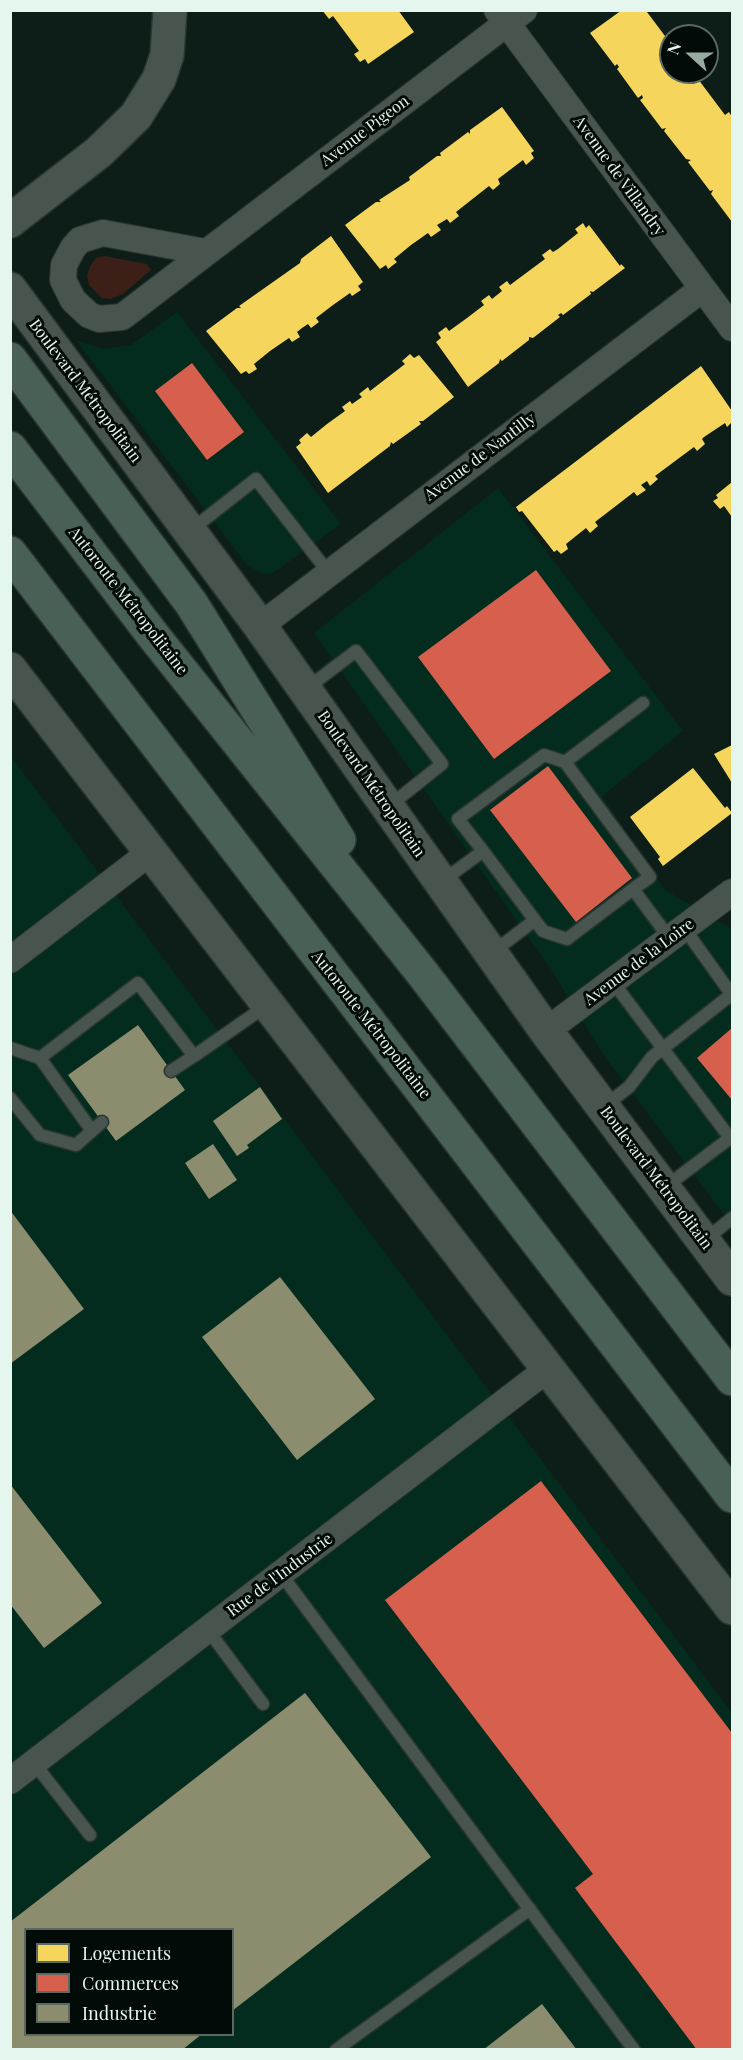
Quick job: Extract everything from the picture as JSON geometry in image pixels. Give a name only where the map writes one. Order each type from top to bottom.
[{"type":"highway","points":[[10,358],[191,603],[423,974]]},
{"type":"highway","name":"Autoroute Métropolitaine","points":[[10,448],[152,634],[423,974],[732,1379]]},
{"type":"highway","name":"Autoroute Métropolitaine","points":[[10,553],[732,1496]]},
{"type":"main road","points":[[10,221],[122,132],[150,98],[167,55],[170,10]]},
{"type":"main road","name":"Boulevard Métropolitain","points":[[10,289],[260,626],[546,1031],[732,1279]]},
{"type":"main road","points":[[12,672],[269,1003],[732,1608]]},
{"type":"street","name":"Avenue Pigeon","points":[[206,252],[103,233],[80,240],[73,248],[64,265],[63,280],[66,290],[81,308],[99,319],[110,319],[132,311],[509,15]]},
{"type":"street","name":"Avenue de Villandry","points":[[509,15],[702,289],[732,328]]},
{"type":"street","name":"Avenue de Nantilly","points":[[260,626],[702,289]]},
{"type":"street","points":[[10,960],[152,851]]},
{"type":"street","name":"Avenue de la Loire","points":[[546,1031],[732,892]]},
{"type":"street","name":"Rue de l'Industrie","points":[[10,1781],[549,1368]]},
{"type":"lane","points":[[190,531],[256,479],[328,572]]},
{"type":"lane","points":[[305,690],[356,651],[442,764],[387,807]]},
{"type":"lane","points":[[565,762],[643,703]]},
{"type":"lane","points":[[544,755],[565,762],[650,877],[567,939],[543,931],[483,851],[458,819],[544,755]]},
{"type":"lane","points":[[440,883],[483,851]]},
{"type":"lane","points":[[603,1107],[629,1087],[652,1057],[732,994],[633,889]]},
{"type":"lane","points":[[490,953],[535,920]]},
{"type":"lane","points":[[612,982],[731,1138],[664,1188]]},
{"type":"lane","points":[[40,1058],[138,983],[194,1056]]},
{"type":"lane","points":[[171,1071],[269,1003]]},
{"type":"lane","points":[[10,1047],[40,1058],[92,1131]]},
{"type":"lane","points":[[10,1098],[40,1134],[76,1145],[102,1122]]},
{"type":"lane","points":[[704,1241],[732,1218]]},
{"type":"lane","points":[[281,1574],[634,2049]]},
{"type":"lane","points":[[208,1630],[262,1704]]},
{"type":"lane","points":[[34,1763],[90,1835]]},
{"type":"lane","points":[[336,2049],[530,1909]]},
{"type":"shaded area","points":[[104,256],[147,264],[151,270],[123,294],[110,299],[102,298],[89,285],[87,276],[96,258]]},
{"type":"shaded area","points":[[177,312],[341,524],[273,573],[263,574],[247,565],[76,340],[103,349],[131,345]]},
{"type":"shaded area","points":[[498,488],[683,731],[602,796],[665,890],[732,929],[732,1225],[605,1057],[552,971],[314,633]]},
{"type":"shaded area","points":[[10,755],[732,1713],[732,2049],[11,2049]]},
{"type":"building: Logements","points":[[322,10],[398,10],[414,32],[368,64],[365,59],[360,62],[354,54],[359,51],[333,16],[329,19]]},
{"type":"building: Logements","points":[[622,10],[648,10],[647,12],[659,28],[659,84],[702,84],[725,115],[729,112],[732,117],[732,222],[711,194],[713,190],[710,191],[688,162],[691,160],[686,159],[664,131],[666,128],[662,129],[640,100],[643,98],[642,95],[638,98],[617,69],[619,67],[617,64],[615,66],[590,33]]},
{"type":"building: Logements","points":[[502,107],[534,151],[531,153],[534,158],[526,165],[523,160],[498,179],[500,184],[493,190],[489,186],[456,212],[459,216],[450,223],[447,219],[437,225],[441,230],[431,237],[428,233],[394,259],[397,262],[388,269],[386,265],[380,269],[345,225],[376,202],[381,202],[379,200],[410,180],[409,177],[437,156],[441,156],[440,153],[468,132],[470,134],[470,130]]},
{"type":"building: Logements","points":[[583,223],[586,228],[589,225],[620,266],[621,264],[625,268],[593,292],[590,291],[591,294],[563,315],[561,313],[558,315],[560,317],[533,338],[529,337],[529,340],[502,361],[500,359],[499,363],[468,387],[436,342],[441,338],[438,333],[446,327],[449,331],[484,305],[481,301],[489,295],[492,299],[502,291],[499,287],[507,281],[510,285],[545,259],[542,255],[550,249],[553,252],[558,249],[578,233],[575,229]]},
{"type":"building: Logements","points":[[331,236],[363,282],[358,286],[361,290],[352,296],[350,293],[333,305],[316,318],[319,322],[311,328],[308,324],[302,328],[297,332],[300,337],[292,342],[289,338],[270,351],[254,364],[257,369],[249,374],[246,371],[241,374],[206,331],[237,308],[241,308],[239,306],[300,263],[301,259]]},
{"type":"building: Logements","points":[[410,354],[414,358],[419,355],[454,397],[423,421],[419,421],[421,424],[393,444],[391,442],[390,446],[328,493],[296,447],[301,443],[299,440],[307,433],[311,437],[345,411],[342,407],[350,401],[352,404],[362,397],[359,394],[368,387],[370,391],[405,364],[402,361]]},
{"type":"building: Logements","points":[[701,366],[732,411],[732,422],[727,427],[725,423],[704,437],[702,439],[705,444],[697,451],[694,447],[655,476],[658,479],[650,486],[647,481],[641,485],[646,490],[637,496],[634,492],[595,522],[598,526],[590,533],[586,528],[566,544],[568,549],[561,554],[557,550],[554,552],[522,511],[519,512],[516,507]]},
{"type":"building: Logements","points":[[732,482],[732,517],[724,506],[720,509],[713,501],[718,498],[716,495]]},
{"type":"building: Logements","points":[[732,745],[732,783],[714,754]]},
{"type":"building: Logements","points":[[693,768],[725,808],[727,806],[732,813],[663,866],[658,859],[660,857],[630,817]]},
{"type":"building: Commerces","points":[[192,363],[244,432],[207,460],[155,391]]},
{"type":"building: Commerces","points":[[536,570],[611,671],[494,759],[418,657]]},
{"type":"building: Commerces","points":[[548,766],[632,878],[576,922],[490,810]]},
{"type":"building: Commerces","points":[[732,1028],[732,1100],[697,1058]]},
{"type":"building: Commerces","points":[[541,1481],[732,1733],[732,2050],[697,2050],[575,1888],[593,1874],[385,1600]]},
{"type":"building: Industrie","points":[[138,1025],[185,1090],[116,1141],[68,1075]]},
{"type":"building: Industrie","points":[[260,1087],[282,1119],[247,1145],[249,1148],[237,1156],[213,1121]]},
{"type":"building: Industrie","points":[[213,1144],[237,1180],[209,1199],[185,1163]]},
{"type":"building: Industrie","points":[[10,1210],[84,1309],[10,1364]]},
{"type":"building: Industrie","points":[[280,1277],[375,1399],[297,1460],[202,1337]]},
{"type":"building: Industrie","points":[[10,1484],[102,1603],[44,1648],[10,1604]]},
{"type":"building: Industrie","points":[[305,1693],[431,1857],[234,2009],[234,1928],[24,1928],[24,2036],[200,2036],[182,2050],[10,2050],[10,1922]]},
{"type":"building: Industrie","points":[[542,2004],[577,2050],[483,2050]]}]
